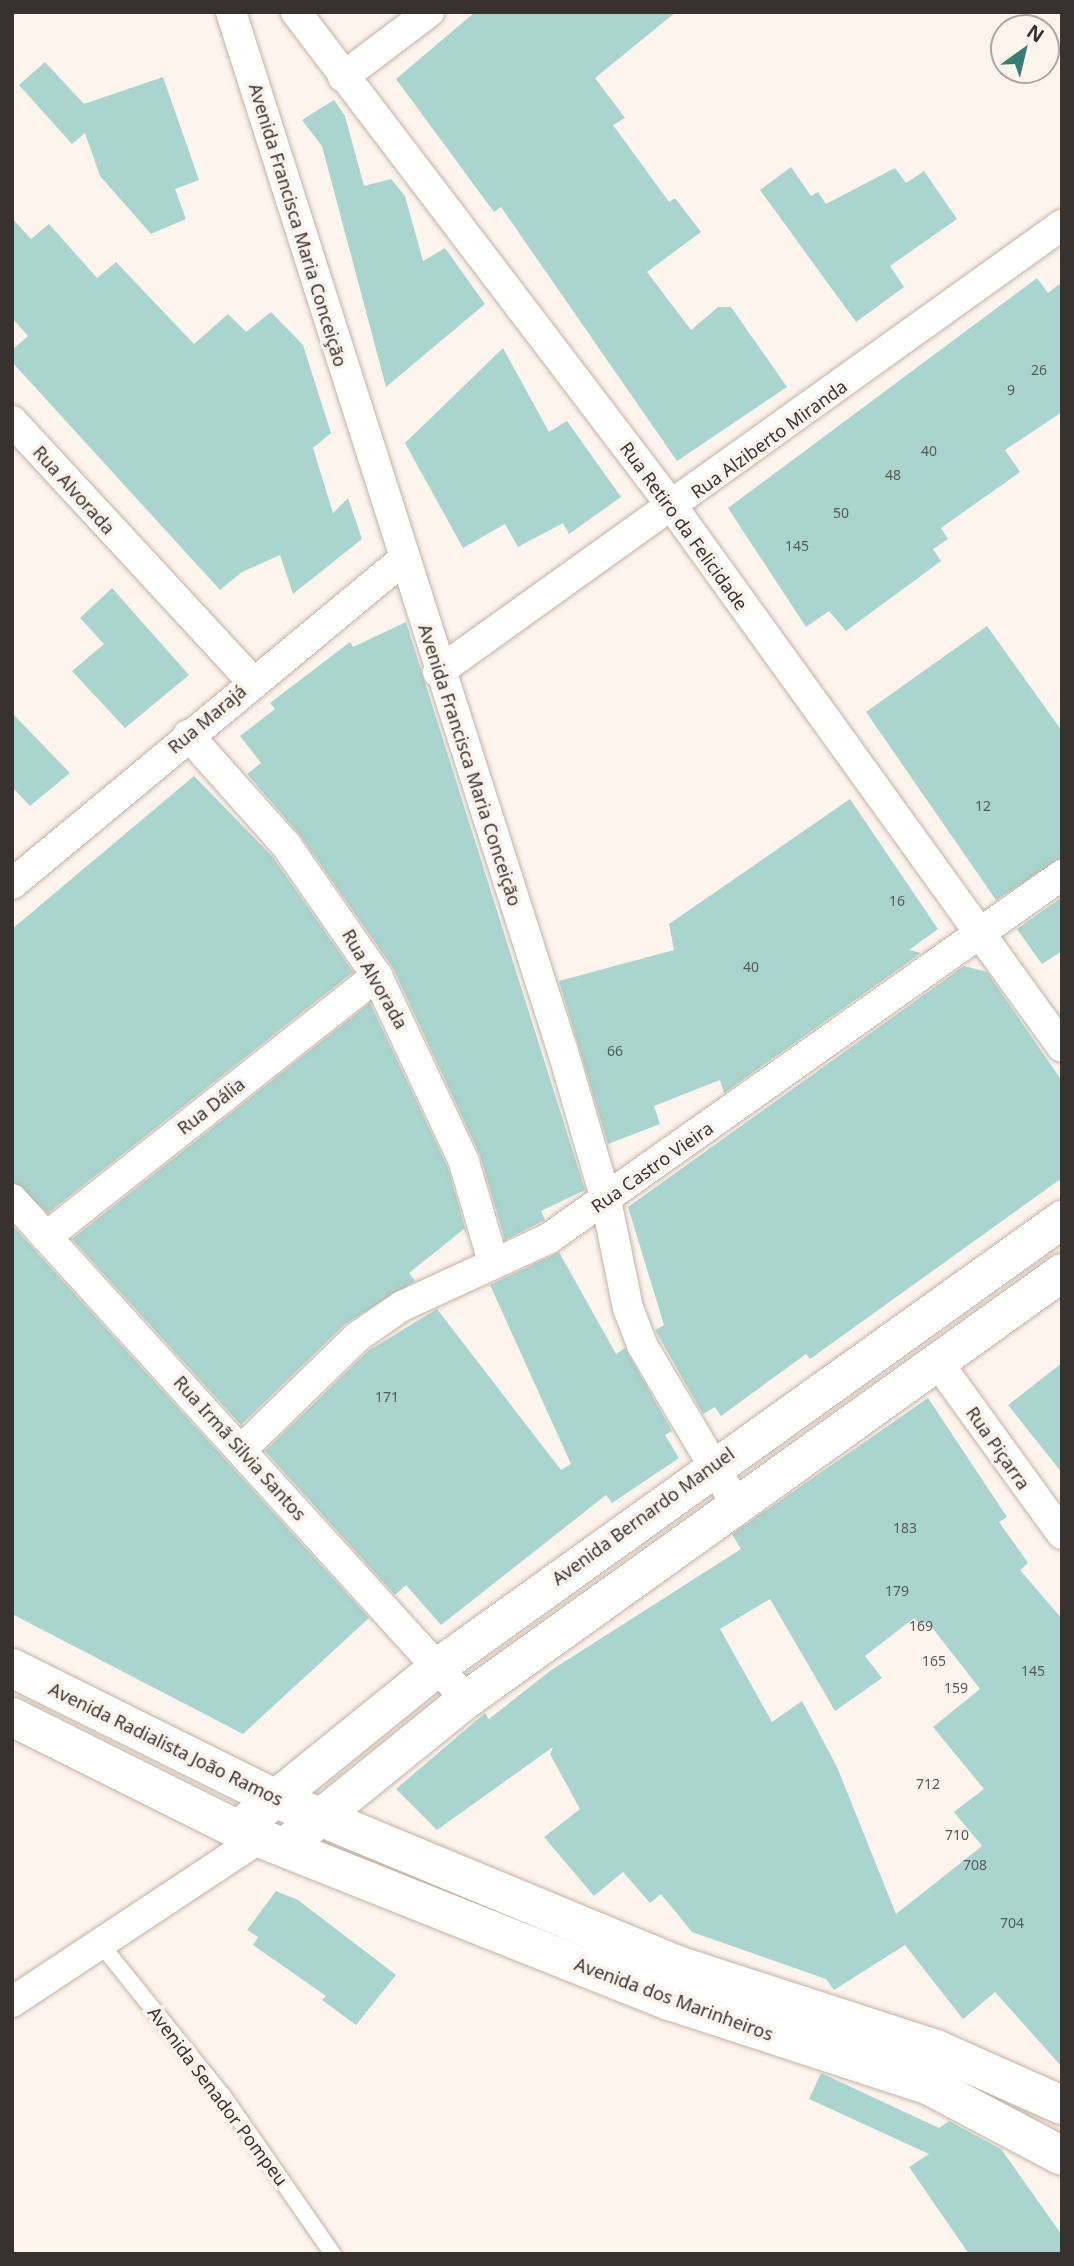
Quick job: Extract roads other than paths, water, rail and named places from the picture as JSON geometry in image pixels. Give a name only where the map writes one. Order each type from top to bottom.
[{"type":"main road","name":"Avenida Radialista João Ramos","points":[[12,1668],[274,1798],[322,1817]]},
{"type":"main road","points":[[12,1717],[260,1838]]},
{"type":"main road","name":"Avenida dos Marinheiros","points":[[322,1817],[677,1965],[936,2049],[1062,2105]]},
{"type":"main road","name":"Avenida dos Marinheiros","points":[[260,1838],[670,2001],[930,2087],[984,2109],[1062,2156]]},
{"type":"street","name":"Avenida Francisca Maria Conceição","points":[[231,12],[606,1200],[642,1345],[736,1504]]},
{"type":"street","name":"Rua Retiro da Felicidade","points":[[296,12],[674,509],[977,937],[1062,1046]]},
{"type":"street","points":[[343,77],[429,12]]},
{"type":"street","name":"Rua Alziberto Miranda","points":[[438,672],[674,509],[1062,225]]},
{"type":"street","name":"Rua Alvorada","points":[[12,421],[252,681]]},
{"type":"street","name":"Rua Marajá","points":[[12,884],[252,681],[404,559]]},
{"type":"street","name":"Rua Alvorada","points":[[188,735],[286,845],[377,976],[464,1162],[493,1262]]},
{"type":"street","name":"Rua Castro Vieira","points":[[242,1449],[357,1337],[402,1306],[493,1262],[548,1240],[1062,875]]},
{"type":"street","name":"Rua Dália","points":[[46,1237],[377,976]]},
{"type":"street","name":"Rua Irmã Silvia Santos","points":[[12,1199],[242,1449],[466,1699]]},
{"type":"street","name":"Avenida Bernardo Manuel","points":[[260,1838],[274,1798],[438,1666],[714,1464],[1062,1219]]},
{"type":"street","points":[[12,2002],[260,1838],[322,1817],[466,1699],[1062,1272]]},
{"type":"street","name":"Rua Piçarra","points":[[936,1360],[1062,1534]]},
{"type":"lane","name":"Avenida Senador Pompeu","points":[[99,1942],[223,2096],[333,2254]]}]
